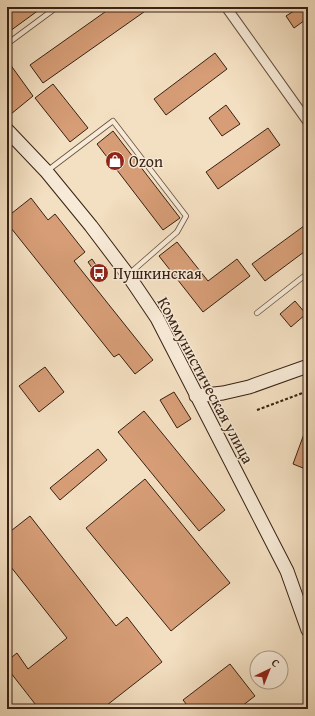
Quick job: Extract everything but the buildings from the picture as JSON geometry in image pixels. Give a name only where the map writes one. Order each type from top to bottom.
[{"type":"street","points":[[226,7],[308,122]]},
{"type":"street","name":"Коммунистическая улица","points":[[7,130],[46,171],[91,226],[128,275],[157,318],[286,571],[308,630]]},
{"type":"street","points":[[196,396],[223,393],[249,387],[308,366]]},
{"type":"lane","points":[[7,44],[57,7]]},
{"type":"lane","points":[[46,171],[113,122],[186,216],[177,232],[128,275]]},
{"type":"lane","points":[[257,313],[308,273]]},
{"type":"path","points":[[257,410],[308,391]]},
{"type":"place","name":"Ozon","points":[[115,161]]},
{"type":"place","name":"Пушкинская","points":[[99,273]]}]
